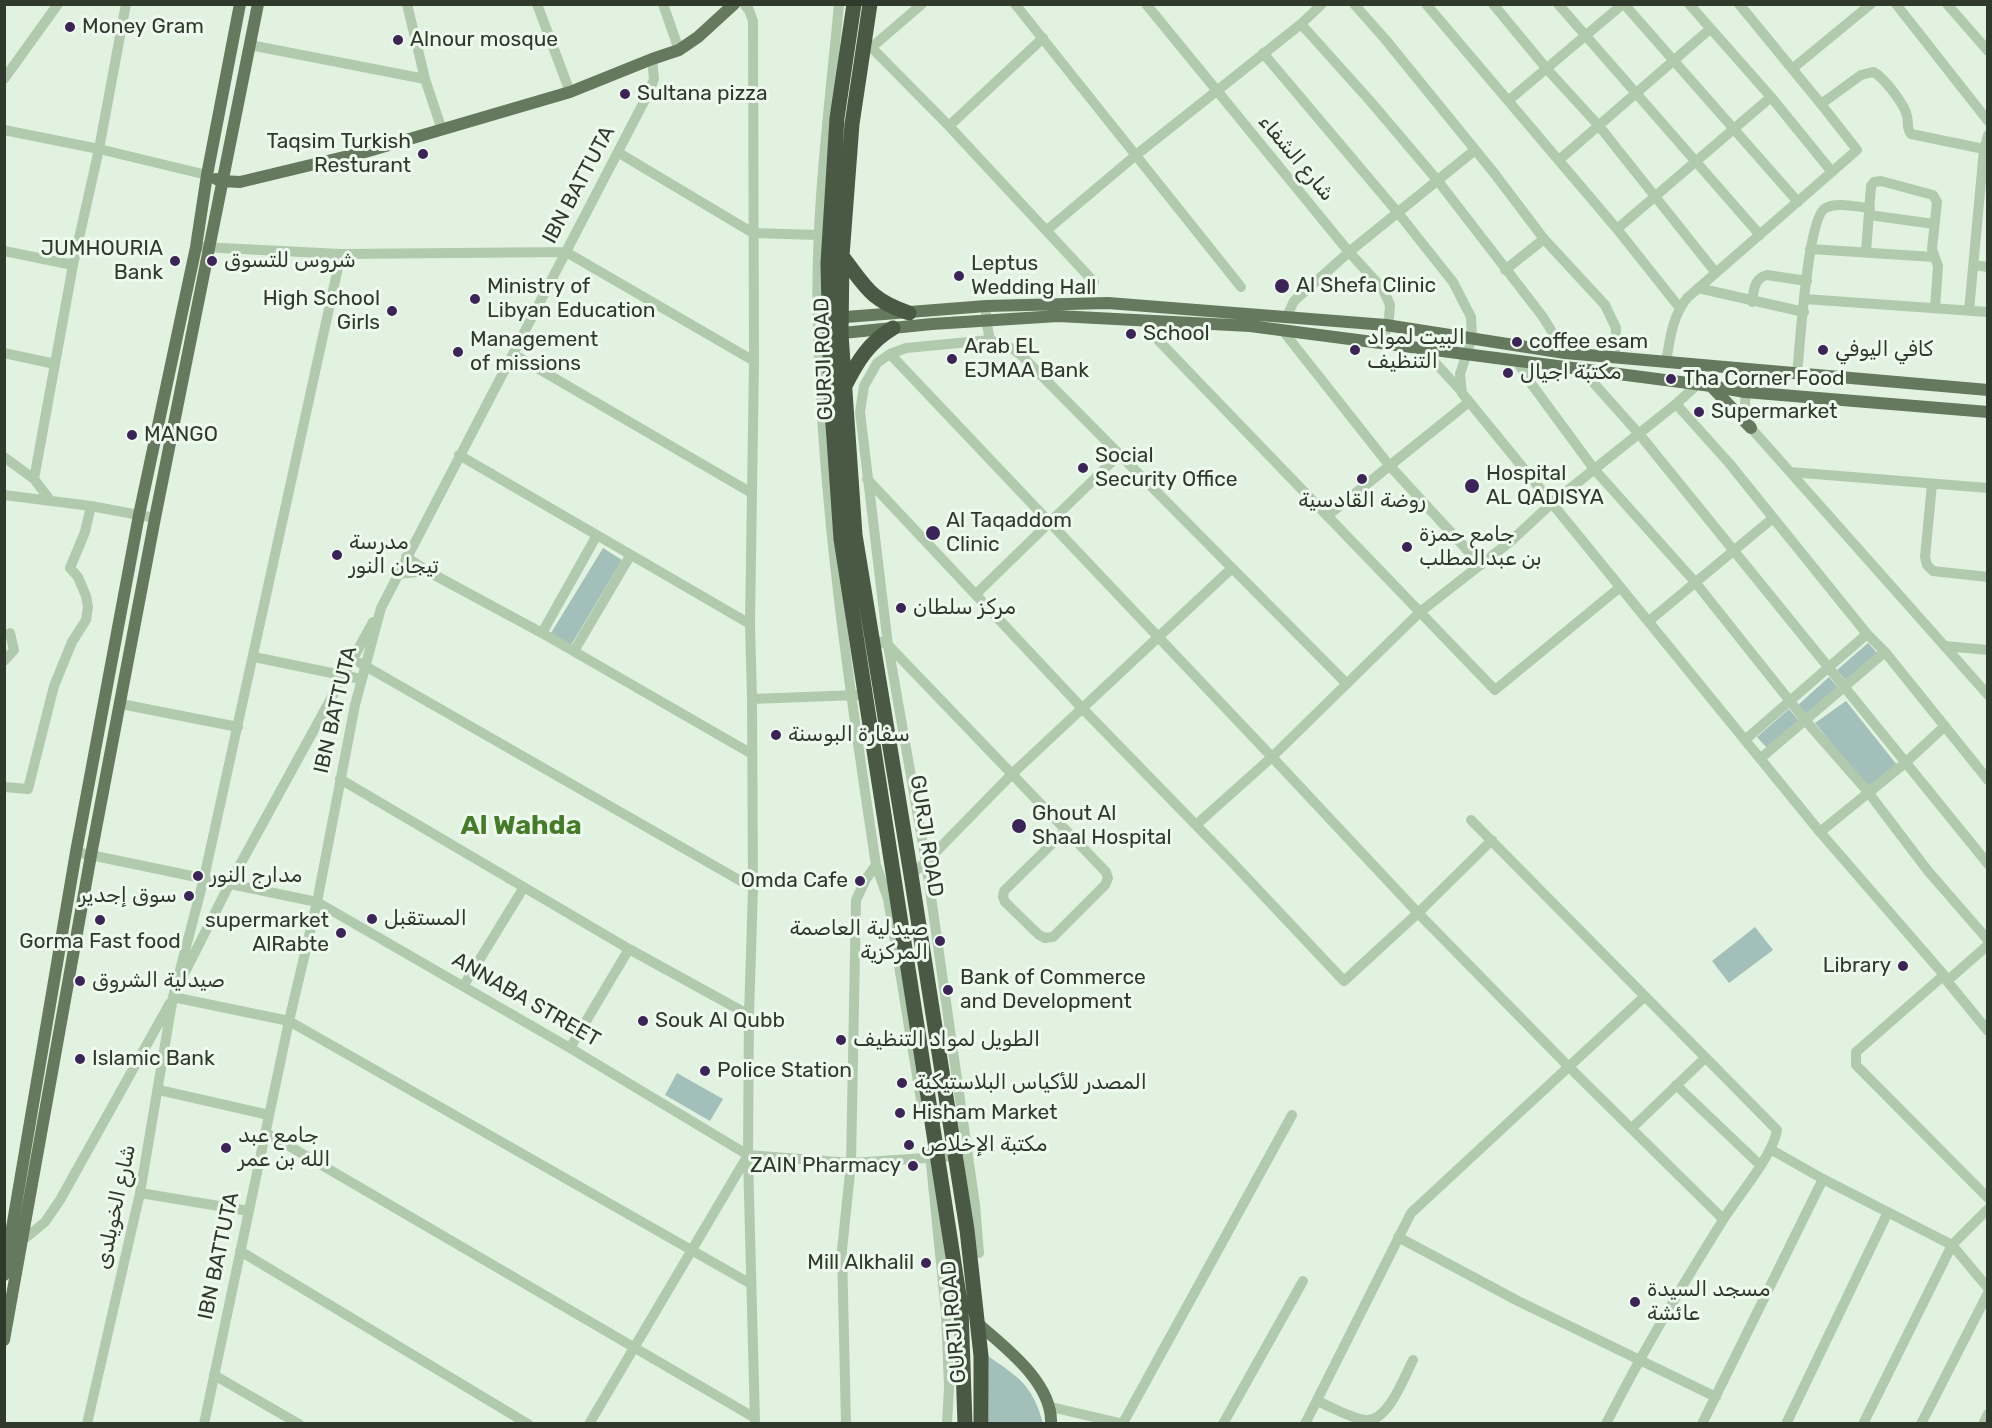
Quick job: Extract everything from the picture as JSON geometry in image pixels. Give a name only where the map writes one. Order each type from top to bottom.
[{"type":"highway","name":"GURJI ROAD","points":[[854,4],[837,118],[828,263],[844,386],[848,537],[858,695],[961,1308],[965,1424]]},
{"type":"highway","name":"GURJI ROAD","points":[[870,4],[868,44],[852,124],[831,396],[848,537],[872,639],[966,1230],[981,1356],[981,1424]]},
{"type":"highway","points":[[842,256],[880,302],[909,313]]},
{"type":"highway","points":[[844,386],[868,348],[893,328]]},
{"type":"main road","points":[[4,1275],[121,704],[202,247],[207,175],[240,4]]},
{"type":"main road","points":[[4,1340],[13,1236],[76,852],[139,515],[202,247],[222,181],[258,4]]},
{"type":"main road","points":[[207,175],[222,181],[240,182],[366,152],[570,92],[679,50],[698,37],[734,4]]},
{"type":"main road","points":[[835,326],[909,313],[986,306],[1108,303],[1386,325],[1564,353],[1988,390]]},
{"type":"main road","points":[[835,326],[893,328],[1058,316],[1250,326],[1745,392],[1988,412]]},
{"type":"main road","points":[[1712,386],[1751,428]]},
{"type":"main road","points":[[977,1323],[1020,1360],[1033,1377],[1051,1407],[1051,1424]]},
{"type":"street","points":[[4,79],[58,4]]},
{"type":"street","points":[[34,479],[73,264],[99,149],[126,4]]},
{"type":"street","points":[[407,4],[425,79],[442,130]]},
{"type":"street","points":[[537,4],[570,92]]},
{"type":"street","points":[[663,4],[679,50]]},
{"type":"street","points":[[744,4],[753,21],[754,361],[750,492],[753,888],[748,1015],[748,1155],[755,1421]]},
{"type":"street","points":[[839,4],[818,235],[818,329],[827,495],[858,695],[876,865],[888,899],[935,1158],[946,1313],[949,1387],[947,1424]]},
{"type":"street","points":[[922,4],[868,44],[949,126],[1094,282]]},
{"type":"street","points":[[1016,4],[1241,287]]},
{"type":"street","name":"شارع الشفاء","points":[[1146,4],[1215,91],[1349,252],[1382,288],[1390,305],[1383,343]]},
{"type":"street","points":[[1354,4],[1475,150],[1544,239],[1605,305],[1616,328],[1615,357]]},
{"type":"street","points":[[1426,4],[1509,100],[1680,307]]},
{"type":"street","points":[[1492,4],[1599,126],[1716,273]]},
{"type":"street","points":[[1558,4],[1760,235]]},
{"type":"street","points":[[1509,100],[1623,4],[1798,202]]},
{"type":"street","points":[[1689,4],[1771,97],[1832,172]]},
{"type":"street","points":[[1666,362],[1674,318],[1680,307],[1698,288],[1857,150],[1739,4]]},
{"type":"street","points":[[1792,69],[1871,4]]},
{"type":"street","points":[[1896,4],[1988,121]]},
{"type":"street","points":[[1947,4],[1988,51]]},
{"type":"street","points":[[1047,230],[1136,155],[1301,24],[1317,6]]},
{"type":"street","points":[[1301,24],[1438,181],[1543,317],[1564,353]]},
{"type":"street","points":[[1558,160],[1710,29]]},
{"type":"street","points":[[949,126],[1043,38]]},
{"type":"street","points":[[250,45],[425,79]]},
{"type":"street","points":[[1263,53],[1399,214],[1453,282],[1471,317],[1472,338],[1460,374],[1466,397]]},
{"type":"street","name":"IBN BATTUTA","points":[[204,1424],[289,1021],[317,902],[361,679],[381,608],[619,153],[654,78],[652,59]]},
{"type":"street","points":[[1821,104],[1861,75],[1873,72],[1883,79],[1907,113],[1907,129],[1911,134],[1984,149]]},
{"type":"street","points":[[1617,229],[1771,97]]},
{"type":"street","points":[[4,130],[99,149],[207,175]]},
{"type":"street","points":[[1970,311],[1984,149],[1988,135]]},
{"type":"street","points":[[1287,316],[1294,301],[1349,252],[1399,214],[1475,150]]},
{"type":"street","points":[[619,153],[753,233],[818,235]]},
{"type":"street","points":[[1866,252],[1873,184],[1876,181],[1935,196],[1937,202],[1932,249],[1938,266],[1935,308]]},
{"type":"street","points":[[1797,374],[1810,249],[1817,221],[1826,208],[1832,206],[1870,211],[1934,224]]},
{"type":"street","points":[[1505,270],[1544,239]]},
{"type":"street","points":[[202,247],[341,254],[566,252],[754,361]]},
{"type":"street","points":[[1810,249],[1934,257]]},
{"type":"street","points":[[4,251],[73,264]]},
{"type":"street","points":[[173,997],[204,878],[238,728],[341,254]]},
{"type":"street","points":[[1974,266],[1988,267]]},
{"type":"street","points":[[1752,302],[1756,281],[1765,275],[1807,281]]},
{"type":"street","points":[[1698,288],[1804,312]]},
{"type":"street","points":[[1805,299],[1988,312]]},
{"type":"street","points":[[986,306],[990,340]]},
{"type":"street","points":[[1283,331],[1389,465],[1481,565]]},
{"type":"street","points":[[1157,339],[1495,690],[1619,588]]},
{"type":"street","points":[[980,1253],[926,862],[888,645],[867,479],[860,412],[864,386],[877,363],[890,354],[906,348],[990,340],[1013,349],[1347,684]]},
{"type":"street","points":[[1422,348],[1466,397],[1619,588],[1649,621],[1820,832],[1988,1031]]},
{"type":"street","points":[[4,353],[55,364]]},
{"type":"street","points":[[513,354],[750,492]]},
{"type":"street","points":[[890,354],[1418,914],[1723,1219]]},
{"type":"street","points":[[1517,361],[1594,470],[1695,582],[1805,720],[1868,792],[1928,871],[1988,940]]},
{"type":"street","points":[[1582,370],[1640,435],[1988,864]]},
{"type":"street","points":[[1747,370],[1745,404],[1751,428],[1988,695]]},
{"type":"street","points":[[1196,825],[1272,757],[1420,612],[1511,541],[1552,502],[1640,435],[1698,384]]},
{"type":"street","points":[[1327,516],[1466,397]]},
{"type":"street","points":[[1676,404],[1729,463],[1867,634],[1886,652],[1988,780]]},
{"type":"street","points":[[459,455],[750,624]]},
{"type":"street","points":[[976,594],[1119,455]]},
{"type":"street","points":[[4,457],[34,479],[50,500]]},
{"type":"street","points":[[1790,472],[1988,488]]},
{"type":"street","points":[[867,479],[1082,708],[1344,981],[1418,914],[1492,840]]},
{"type":"street","points":[[1932,484],[1925,557],[1927,565],[1933,571],[1988,577]]},
{"type":"street","points":[[4,495],[91,506],[155,518]]},
{"type":"street","points":[[4,787],[28,789],[54,686],[72,642],[86,620],[88,607],[86,596],[78,577],[70,568],[85,532],[91,506]]},
{"type":"street","points":[[1649,621],[1773,518]]},
{"type":"street","points":[[542,633],[597,536]]},
{"type":"street","points":[[574,651],[630,556]]},
{"type":"street","points":[[406,557],[752,754]]},
{"type":"street","points":[[911,875],[1012,774],[1231,568]]},
{"type":"street","points":[[398,574],[427,571]]},
{"type":"street","points":[[13,1236],[45,1222],[60,1200],[173,997],[230,883],[381,608]]},
{"type":"street","points":[[4,661],[14,650],[10,633]]},
{"type":"street","points":[[1746,739],[1867,634]]},
{"type":"street","points":[[872,639],[888,645],[1106,872],[1108,878],[1105,885],[1053,937],[1045,938],[1038,935],[1005,902],[1004,891],[1065,831]]},
{"type":"street","points":[[1945,646],[1988,650]]},
{"type":"street","points":[[1761,758],[1886,652]]},
{"type":"street","points":[[254,657],[361,679]]},
{"type":"street","points":[[351,660],[365,665],[753,888]]},
{"type":"street","points":[[752,699],[858,695]]},
{"type":"street","points":[[121,704],[238,728]]},
{"type":"street","points":[[1820,832],[1905,763],[1945,726]]},
{"type":"street","points":[[340,779],[629,949],[748,1015]]},
{"type":"street","points":[[1471,820],[1774,1126],[1776,1133],[1770,1149],[1723,1219],[1639,1359],[1606,1424]]},
{"type":"street","name":"ANNABA STREET","points":[[76,852],[317,902],[464,985],[748,1155],[851,1163],[955,1156]]},
{"type":"street","points":[[846,1424],[842,1250],[851,1163],[856,900],[876,865]]},
{"type":"street","points":[[464,985],[524,887]]},
{"type":"street","points":[[1988,945],[1856,1052],[1856,1065],[1988,1198]]},
{"type":"street","points":[[570,1048],[629,949]]},
{"type":"street","points":[[173,997],[289,1021],[751,1284]]},
{"type":"street","name":"شارع الخويلدى","points":[[87,1424],[140,1193],[173,997]]},
{"type":"street","points":[[1305,1424],[1411,1213],[1644,997]]},
{"type":"street","points":[[1632,1128],[1705,1058]]},
{"type":"street","points":[[1676,1085],[1760,1165]]},
{"type":"street","points":[[159,1090],[269,1115]]},
{"type":"street","points":[[1051,1407],[1124,1423],[1292,1115]]},
{"type":"street","points":[[265,1132],[634,1347],[755,1421]]},
{"type":"street","points":[[1770,1149],[1823,1179],[1952,1245],[1988,1288]]},
{"type":"street","points":[[589,1424],[748,1155]]},
{"type":"street","points":[[1702,1424],[1823,1179]]},
{"type":"street","points":[[140,1193],[249,1211]]},
{"type":"street","points":[[1863,1424],[1952,1245],[1988,1209]]},
{"type":"street","points":[[1786,1424],[1888,1212]]},
{"type":"street","points":[[1398,1237],[1518,1301],[1716,1397]]},
{"type":"street","points":[[240,1251],[528,1424]]},
{"type":"street","points":[[1223,1424],[1303,1281]]},
{"type":"street","points":[[1921,1424],[1988,1293]]},
{"type":"street","points":[[1317,1401],[1363,1420],[1374,1420],[1380,1417],[1389,1406],[1413,1360]]},
{"type":"street","points":[[214,1375],[299,1424]]},
{"type":"street","points":[[1983,1424],[1988,1414]]},
{"type":"shaded area","points":[[603,548],[622,560],[571,645],[551,633]]},
{"type":"shaded area","points":[[1868,643],[1879,655],[1848,683],[1837,670]]},
{"type":"shaded area","points":[[1829,677],[1840,690],[1809,717],[1798,705]]},
{"type":"shaded area","points":[[1846,701],[1897,765],[1869,789],[1815,723]]},
{"type":"shaded area","points":[[1789,709],[1800,722],[1768,749],[1757,737]]},
{"type":"shaded area","points":[[1755,927],[1773,950],[1729,983],[1712,961]]},
{"type":"shaded area","points":[[677,1073],[723,1099],[710,1121],[665,1095]]},
{"type":"shaded area","points":[[988,1356],[1009,1370],[1029,1391],[1043,1423],[989,1423]]},
{"type":"place","name":"Money Gram","points":[[70,27]]},
{"type":"place","name":"Alnour mosque","points":[[398,40]]},
{"type":"place","name":"Sultana pizza","points":[[625,94]]},
{"type":"place","name":"Taqsim Turkish Resturant","points":[[423,154]]},
{"type":"place","name":"JUMHOURIA Bank","points":[[175,261]]},
{"type":"place","name":"شروس للتسوق","points":[[212,261]]},
{"type":"place","name":"Leptus Wedding Hall","points":[[959,276]]},
{"type":"place","name":"Al Shefa Clinic","points":[[1282,286]]},
{"type":"place","name":"Ministry of Libyan Education","points":[[475,299]]},
{"type":"place","name":"High School Girls","points":[[392,311]]},
{"type":"place","name":"School","points":[[1131,334]]},
{"type":"place","name":"coffee esam","points":[[1517,342]]},
{"type":"place","name":"البيت لمواد التنظيف","points":[[1355,350]]},
{"type":"place","name":"كافي اليوفي","points":[[1823,350]]},
{"type":"place","name":"Management of missions","points":[[458,352]]},
{"type":"place","name":"Arab EL EJMAA Bank","points":[[952,359]]},
{"type":"place","name":"مكتبة اجيال","points":[[1508,373]]},
{"type":"place","name":"Tha Corner Food","points":[[1671,379]]},
{"type":"place","name":"Supermarket","points":[[1699,412]]},
{"type":"place","name":"MANGO","points":[[132,435]]},
{"type":"place","name":"Social Security Office","points":[[1083,468]]},
{"type":"place","name":"روضة القادسية","points":[[1362,479]]},
{"type":"place","name":"Hospital AL QADISYA","points":[[1472,486]]},
{"type":"place","name":"Al Taqaddom Clinic","points":[[933,533]]},
{"type":"place","name":"جامع حمزة بن عبدالمطلب","points":[[1407,547]]},
{"type":"place","name":"مدرسة تيجان النور","points":[[337,555]]},
{"type":"place","name":"مركز سلطان","points":[[901,608]]},
{"type":"place","name":"سفارة البوسنة","points":[[776,735]]},
{"type":"place","name":"Ghout Al Shaal Hospital","points":[[1019,826]]},
{"type":"place","name":"مدارج النور","points":[[198,876]]},
{"type":"place","name":"Omda Cafe","points":[[860,881]]},
{"type":"place","name":"سوق إجدير","points":[[189,896]]},
{"type":"place","name":"المستقبل","points":[[372,919]]},
{"type":"place","name":"Gorma Fast food","points":[[100,920]]},
{"type":"place","name":"supermarket AlRabte","points":[[341,933]]},
{"type":"place","name":"صيدلية العاصمة المركزية","points":[[940,941]]},
{"type":"place","name":"Library","points":[[1903,966]]},
{"type":"place","name":"صيدلية الشروق","points":[[80,981]]},
{"type":"place","name":"Bank of Commerce and Development","points":[[948,990]]},
{"type":"place","name":"Souk Al Qubb","points":[[643,1021]]},
{"type":"place","name":"الطويل لمواد التنظيف","points":[[841,1040]]},
{"type":"place","name":"Islamic Bank","points":[[80,1059]]},
{"type":"place","name":"Police Station","points":[[705,1071]]},
{"type":"place","name":"المصدر للأكياس البلاستيكية","points":[[902,1083]]},
{"type":"place","name":"Hisham Market","points":[[900,1113]]},
{"type":"place","name":"مكتبة الإخلاص","points":[[909,1145]]},
{"type":"place","name":"جامع عبد الله بن عمر","points":[[226,1148]]},
{"type":"place","name":"ZAIN Pharmacy","points":[[913,1166]]},
{"type":"place","name":"Mill Alkhalil","points":[[926,1263]]},
{"type":"place","name":"مسجد السيدة عائشة","points":[[1635,1302]]},
{"type":"district","name":"Al Wahda","points":[[521,826]]}]
